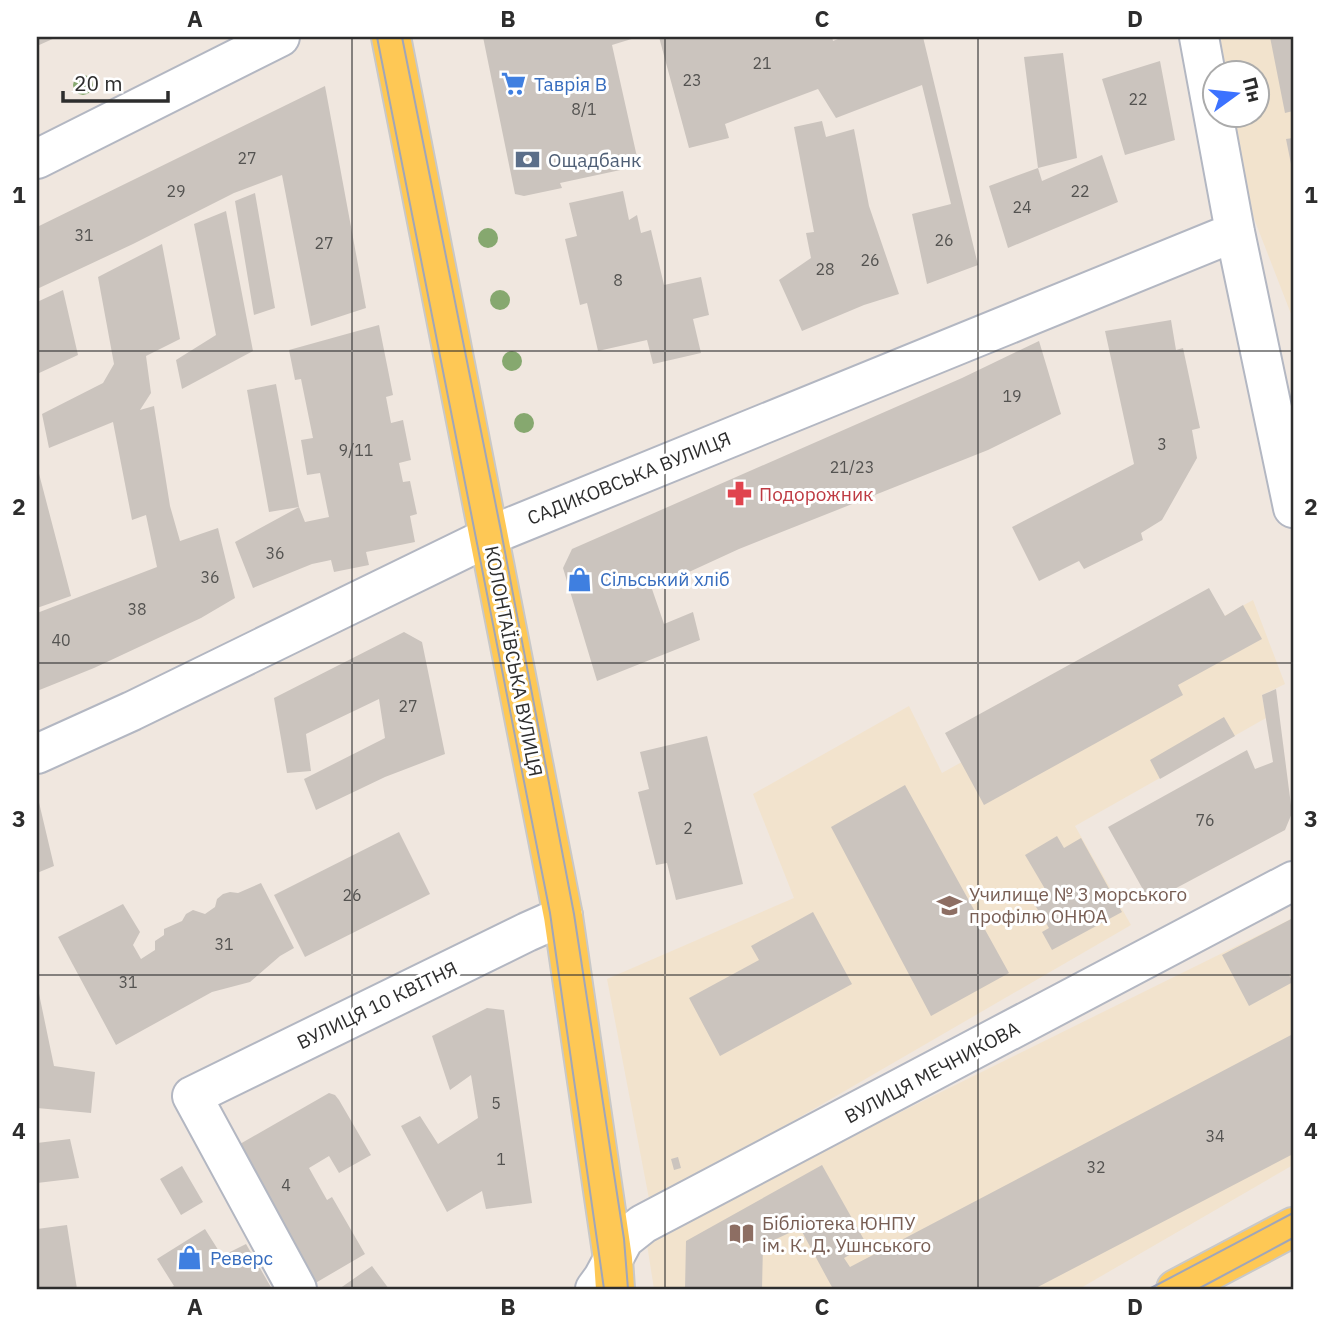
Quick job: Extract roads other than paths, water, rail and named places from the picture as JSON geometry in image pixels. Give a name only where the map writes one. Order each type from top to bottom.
[{"type":"main road","name":"КОЛОНТАЇВСЬКА ВУЛИЦЯ","points":[[391,37],[563,916],[608,1279]]},
{"type":"main road","points":[[1176,1289],[1293,1227]]},
{"type":"street","points":[[37,159],[280,37]]},
{"type":"street","points":[[1199,37],[1235,232],[1293,508]]},
{"type":"street","name":"САДИКОВСЬКА ВУЛИЦЯ","points":[[37,754],[132,711],[490,536],[1235,232]]},
{"type":"street","name":"ВУЛИЦЯ МЕЧНИКОВА","points":[[608,1279],[624,1239],[643,1224],[1293,881]]},
{"type":"street","name":"ВУЛИЦЯ 10 КВІТНЯ","points":[[297,1289],[192,1096],[563,916]]},
{"type":"tram line","points":[[377,37],[550,913],[604,1289]]},
{"type":"tram line","points":[[402,37],[574,914],[624,1239],[628,1289]]},
{"type":"tram line","points":[[1149,1289],[1293,1213]]},
{"type":"tram line","points":[[1198,1289],[1293,1238]]},
{"type":"place","name":"Таврія В","points":[[514,84]]},
{"type":"place","name":"Ощадбанк","points":[[528,160]]},
{"type":"place","name":"Подорожник","points":[[739,494]]},
{"type":"place","name":"Сільський хліб","points":[[580,579]]},
{"type":"place","name":"Училище № 3 морського профілю ОНЮА","points":[[949,905]]},
{"type":"place","name":"Бібліотека ЮНПУ ім. К. Д. Ушнського","points":[[742,1234]]},
{"type":"place","name":"Реверс","points":[[190,1258]]}]
